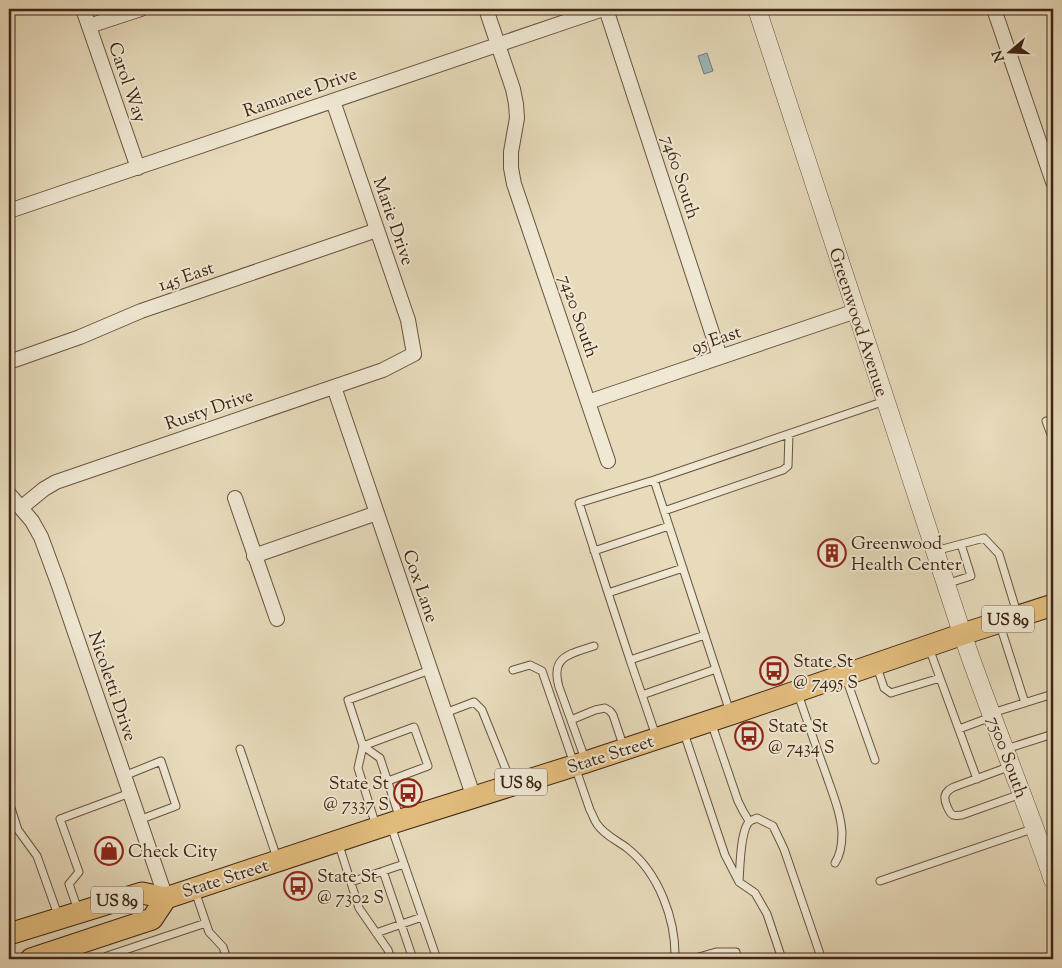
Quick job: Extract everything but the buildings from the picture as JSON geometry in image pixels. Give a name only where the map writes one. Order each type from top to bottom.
[{"type":"main road","name":"State Street","points":[[9,934],[142,893],[166,898],[195,889],[389,824],[721,718],[963,634],[1053,605]]},
{"type":"main road","name":"State Street","points":[[31,959],[104,948],[152,919],[166,898]]},
{"type":"street","name":"Carol Way","points":[[83,9],[138,168]]},
{"type":"street","points":[[89,26],[141,9]]},
{"type":"street","name":"7420 South","points":[[486,9],[516,104],[517,118],[511,152],[514,184],[608,461]]},
{"type":"street","name":"Ramanee Drive","points":[[9,211],[604,9]]},
{"type":"street","name":"7460 South","points":[[604,9],[720,357]]},
{"type":"street","name":"Greenwood Avenue","points":[[757,9],[963,634]]},
{"type":"street","points":[[994,9],[1053,182]]},
{"type":"street","name":"Marie Drive","points":[[333,100],[408,320],[414,354]]},
{"type":"street","name":"145 East","points":[[9,362],[80,337],[141,311],[377,230]]},
{"type":"street","name":"95 East","points":[[588,402],[856,311]]},
{"type":"street","name":"Rusty Drive","points":[[22,508],[44,489],[63,479],[383,370],[414,354]]},
{"type":"street","name":"Cox Lane","points":[[334,386],[474,798]]},
{"type":"street","name":"Nicoletti Drive","points":[[9,494],[32,521],[41,537],[166,898]]},
{"type":"street","points":[[235,498],[277,619]]},
{"type":"street","points":[[254,556],[377,513]]},
{"type":"street","name":"7500 South","points":[[963,634],[1052,873]]},
{"type":"lane","points":[[656,739],[579,503],[654,480],[885,400]]},
{"type":"lane","points":[[1046,421],[1053,440]]},
{"type":"lane","points":[[664,511],[783,470],[788,466],[789,434]]},
{"type":"lane","points":[[654,480],[716,669],[721,718],[738,800],[750,822]]},
{"type":"lane","points":[[594,551],[669,526]]},
{"type":"lane","points":[[935,551],[984,538],[999,554],[1008,619],[1025,703]]},
{"type":"lane","points":[[946,584],[971,576],[961,544]]},
{"type":"lane","points":[[608,593],[683,568]]},
{"type":"lane","points":[[630,660],[705,635]]},
{"type":"lane","points":[[594,646],[562,659],[558,664],[556,678],[571,720],[590,810],[598,826],[609,836],[628,848],[647,867],[664,900],[675,946],[674,959]]},
{"type":"lane","points":[[928,646],[977,779]]},
{"type":"lane","points":[[876,664],[884,688],[891,693],[940,678]]},
{"type":"lane","points":[[513,670],[530,665],[542,671],[581,764]]},
{"type":"lane","points":[[642,695],[716,669]]},
{"type":"lane","points":[[430,670],[348,700],[363,746],[358,768],[389,824],[437,959]]},
{"type":"lane","points":[[845,675],[875,760]]},
{"type":"lane","points":[[798,691],[838,813],[842,833],[839,858],[836,863]]},
{"type":"lane","points":[[959,729],[992,715],[1053,694]]},
{"type":"lane","points":[[445,713],[474,702],[482,710],[512,785]]},
{"type":"lane","points":[[571,720],[595,710],[605,708],[610,710],[625,749]]},
{"type":"lane","points":[[363,746],[414,727],[428,766],[388,781]]},
{"type":"lane","points":[[684,730],[725,855],[739,882],[755,893],[768,914],[782,959]]},
{"type":"lane","points":[[1005,749],[1053,734]]},
{"type":"lane","points":[[363,746],[380,758],[388,781],[389,824]]},
{"type":"lane","points":[[240,749],[278,861]]},
{"type":"lane","points":[[124,776],[161,762],[176,806],[139,820]]},
{"type":"lane","points":[[1011,766],[948,790],[945,794],[945,800],[949,810],[956,816],[1022,794]]},
{"type":"lane","points":[[69,914],[69,884],[79,872],[60,819],[130,794]]},
{"type":"lane","points":[[9,802],[18,830],[37,856],[69,914]]},
{"type":"lane","points":[[739,882],[745,827],[757,818],[773,826],[779,837],[821,958]]},
{"type":"lane","points":[[880,881],[1035,828]]},
{"type":"lane","points":[[337,841],[359,908],[388,950],[391,959]]},
{"type":"lane","points":[[351,882],[404,864]]},
{"type":"lane","points":[[384,871],[413,959]]},
{"type":"lane","points":[[195,889],[209,932],[223,947],[227,959]]},
{"type":"lane","points":[[376,933],[422,917]]},
{"type":"lane","points":[[104,948],[206,923]]},
{"type":"lane","points":[[692,959],[716,952],[736,952],[738,959]]},
{"type":"water","points":[[707,53],[713,71],[704,74],[698,56]]},
{"type":"place","name":"Greenwood Health Center","points":[[832,553]]},
{"type":"place","name":"State St @ 7495 S","points":[[774,671]]},
{"type":"place","name":"State St @ 7434 S","points":[[749,736]]},
{"type":"place","name":"State St @ 7337 S","points":[[408,793]]},
{"type":"place","name":"Check City","points":[[109,851]]},
{"type":"place","name":"State St @ 7302 S","points":[[298,886]]}]
